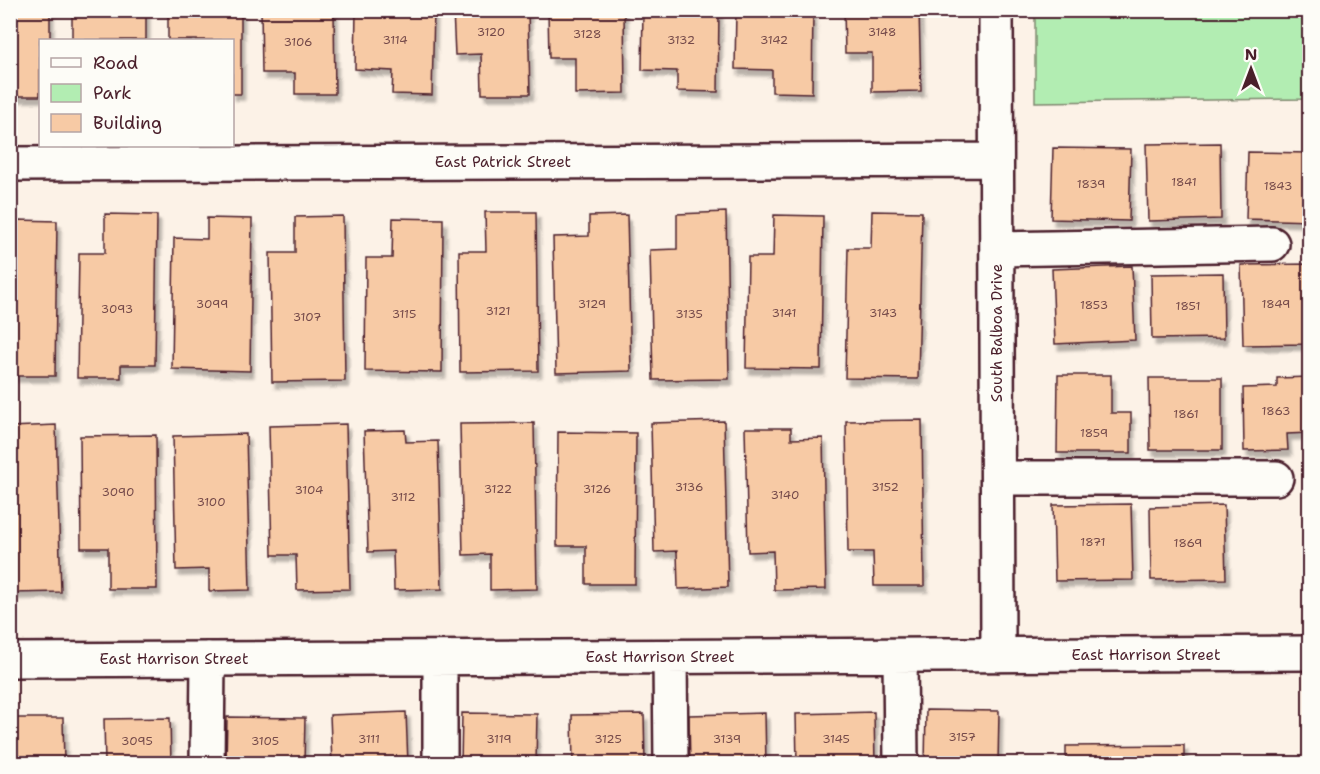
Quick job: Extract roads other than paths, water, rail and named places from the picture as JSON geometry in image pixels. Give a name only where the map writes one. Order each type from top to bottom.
[{"type":"street","name":"South Balboa Drive","points":[[996,10],[998,655]]},
{"type":"street","name":"East Patrick Street","points":[[10,164],[996,160]]},
{"type":"street","points":[[997,249],[1272,244]]},
{"type":"street","points":[[998,478],[1276,478]]},
{"type":"street","name":"East Harrison Street","points":[[10,660],[1310,654]]},
{"type":"street","points":[[900,656],[902,764]]},
{"type":"street","points":[[670,657],[671,764]]},
{"type":"street","points":[[440,658],[440,764]]},
{"type":"street","points":[[207,764],[208,659]]}]
